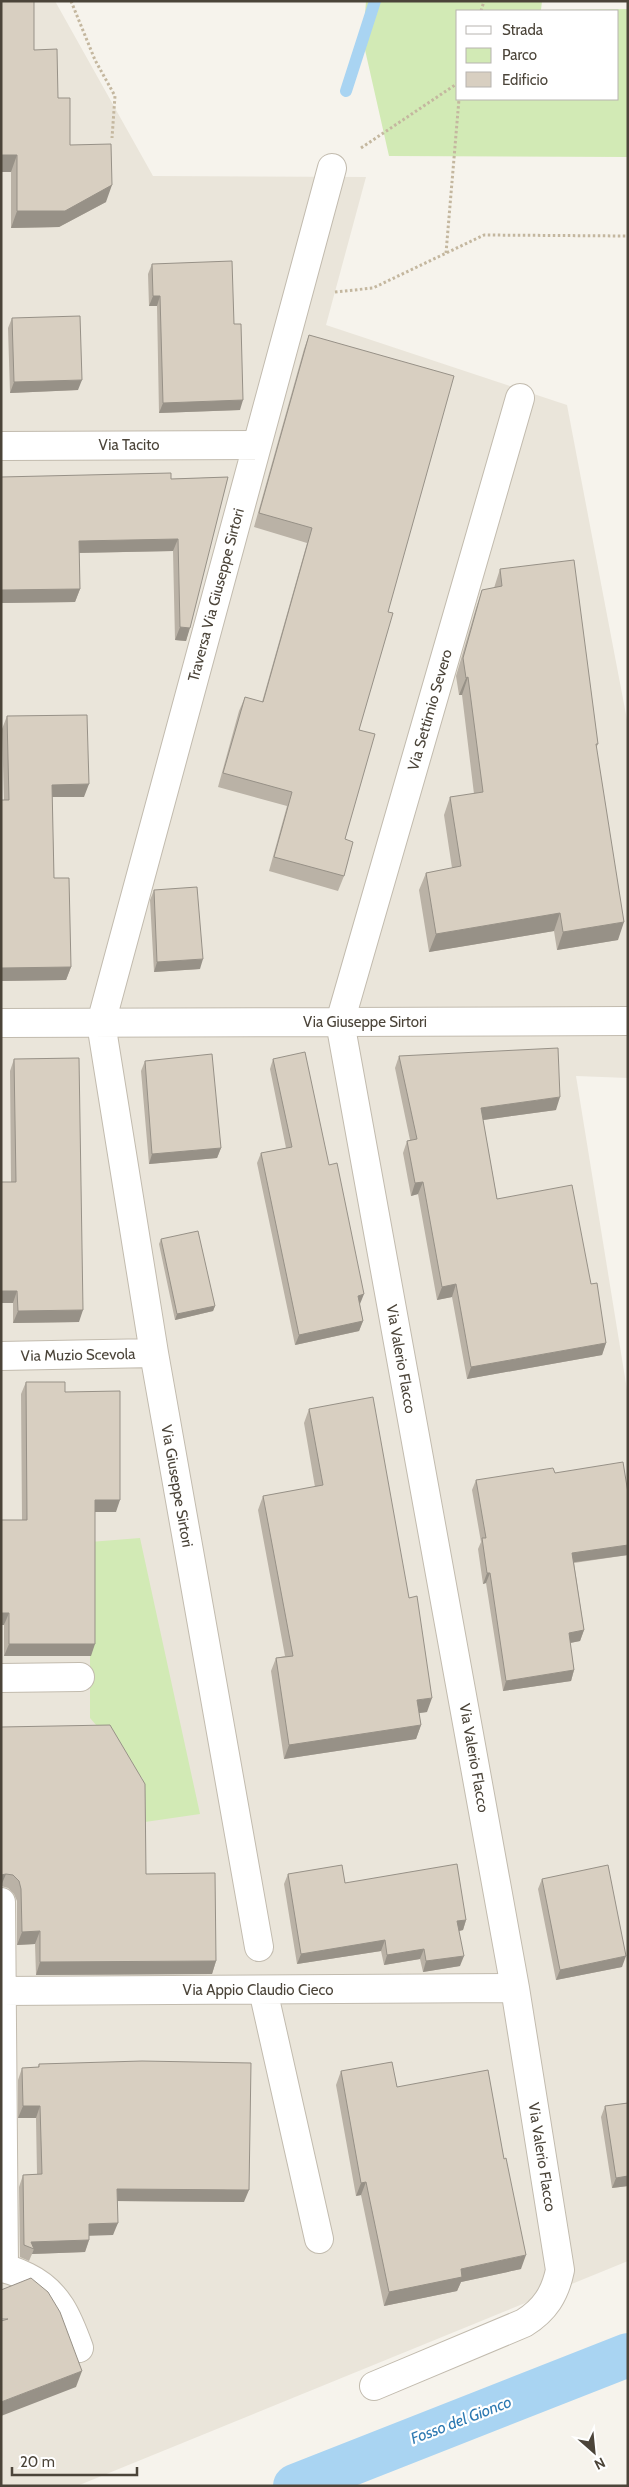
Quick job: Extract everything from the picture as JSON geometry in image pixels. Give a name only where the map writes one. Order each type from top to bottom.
[{"type":"street","name":"Traversa Via Giuseppe Sirtori","points":[[101,1023],[332,168]]},
{"type":"street","name":"Via Settimio Severo","points":[[340,1022],[520,398]]},
{"type":"street","name":"Via Tacito","points":[[1,446],[257,445]]},
{"type":"street","name":"Via Giuseppe Sirtori","points":[[1,1023],[628,1021]]},
{"type":"street","name":"Via Valerio Flacco","points":[[340,1022],[516,1988],[559,2260],[557,2283],[553,2296],[545,2306],[524,2323],[374,2386]]},
{"type":"street","name":"Via Giuseppe Sirtori","points":[[101,1023],[154,1353],[258,1948]]},
{"type":"street","name":"Via Muzio Scevola","points":[[1,1356],[154,1353]]},
{"type":"street","points":[[1,1678],[80,1677]]},
{"type":"street","points":[[1,1902],[3,2268],[41,2284],[50,2292],[68,2317],[79,2348]]},
{"type":"street","name":"Via Appio Claudio Cieco","points":[[2,1991],[516,1988]]},
{"type":"street","points":[[263,1990],[319,2239]]},
{"type":"path","points":[[71,1],[95,60],[114,96],[112,138]]},
{"type":"path","points":[[332,168],[456,84]]},
{"type":"path","points":[[446,253],[459,100]]},
{"type":"path","points":[[297,296],[373,288],[484,236],[628,236]]},
{"type":"shaded area","points":[[1,1],[55,1],[153,176],[366,177],[326,325],[567,405],[628,725],[628,1078],[576,1076],[628,1396],[628,2261],[77,2486],[1,2486]]},
{"type":"green space","points":[[366,1],[542,1],[541,10],[628,9],[628,157],[389,156],[363,41]]},
{"type":"green space","points":[[140,1538],[200,1814],[145,1822],[143,1779],[90,1718],[90,1542]]},
{"type":"building","points":[[1,1],[34,1],[34,50],[57,49],[58,98],[70,98],[70,145],[111,144],[112,185],[65,211],[17,211],[17,155],[1,155]]},
{"type":"building","points":[[232,261],[234,324],[241,324],[243,400],[163,403],[160,296],[153,296],[152,264]]},
{"type":"building","points":[[80,316],[82,380],[14,382],[12,318]]},
{"type":"building","points":[[309,335],[454,376],[388,612],[393,613],[359,730],[375,734],[345,839],[353,842],[344,876],[274,857],[292,792],[223,773],[245,697],[263,702],[312,528],[259,513]]},
{"type":"building","points":[[171,473],[171,479],[228,477],[190,628],[180,627],[178,539],[79,541],[80,589],[1,590],[1,477]]},
{"type":"building","points":[[574,560],[598,744],[596,744],[624,922],[563,932],[560,913],[436,934],[426,873],[461,866],[450,797],[483,792],[468,677],[466,678],[463,658],[482,590],[502,586],[500,569]]},
{"type":"building","points":[[87,715],[89,784],[52,785],[54,878],[69,878],[71,967],[1,968],[1,800],[9,800],[7,716]]},
{"type":"building","points":[[197,887],[203,959],[157,962],[154,890]]},
{"type":"building","points":[[558,1048],[560,1097],[481,1108],[497,1199],[572,1185],[591,1284],[597,1283],[606,1343],[471,1367],[456,1284],[442,1287],[423,1182],[415,1183],[407,1141],[417,1139],[399,1056]]},
{"type":"building","points":[[305,1052],[329,1165],[337,1163],[364,1294],[358,1296],[363,1321],[299,1335],[261,1153],[292,1147],[273,1059]]},
{"type":"building","points":[[212,1054],[221,1148],[152,1154],[145,1061]]},
{"type":"building","points":[[79,1058],[83,1310],[18,1311],[17,1291],[1,1291],[1,1182],[16,1182],[14,1059]]},
{"type":"building","points":[[198,1231],[215,1306],[177,1314],[161,1239]]},
{"type":"building","points":[[26,1382],[65,1382],[65,1392],[120,1391],[120,1500],[95,1500],[95,1644],[9,1644],[9,1613],[1,1613],[1,1520],[27,1520]]},
{"type":"building","points":[[373,1397],[409,1598],[417,1596],[432,1698],[417,1700],[421,1725],[289,1745],[276,1658],[293,1656],[263,1496],[323,1485],[309,1409]]},
{"type":"building","points":[[623,1462],[628,1493],[628,1545],[572,1553],[584,1630],[569,1633],[574,1670],[506,1681],[490,1573],[487,1573],[482,1538],[486,1538],[476,1480],[553,1468],[555,1473]]},
{"type":"building","points":[[110,1725],[145,1784],[146,1874],[215,1873],[216,1961],[40,1962],[40,1931],[22,1932],[21,1889],[19,1881],[13,1875],[1,1875],[1,1727]]},
{"type":"building","points":[[457,1864],[466,1920],[457,1921],[464,1956],[426,1961],[424,1949],[387,1955],[385,1940],[301,1954],[288,1874],[342,1865],[345,1883]]},
{"type":"building","points":[[608,1865],[626,1956],[560,1970],[542,1879]]},
{"type":"building","points":[[142,2061],[251,2063],[249,2190],[117,2189],[118,2223],[89,2224],[89,2240],[31,2242],[34,2249],[24,2245],[23,2175],[42,2174],[40,2106],[23,2106],[22,2068],[39,2067],[39,2064]]},
{"type":"building","points":[[392,2062],[397,2087],[488,2070],[504,2159],[506,2158],[526,2255],[461,2269],[462,2277],[389,2292],[366,2182],[361,2183],[341,2071]]},
{"type":"building","points":[[628,2103],[628,2176],[616,2178],[605,2106]]},
{"type":"building","points":[[31,2278],[48,2292],[60,2312],[82,2371],[1,2402],[1,2321],[8,2319],[1,2319],[1,2290]]},
{"type":"waterway","points":[[346,91],[375,1]]},
{"type":"waterway","name":"Fosso del Gionco","points":[[295,2486],[628,2355]]}]
